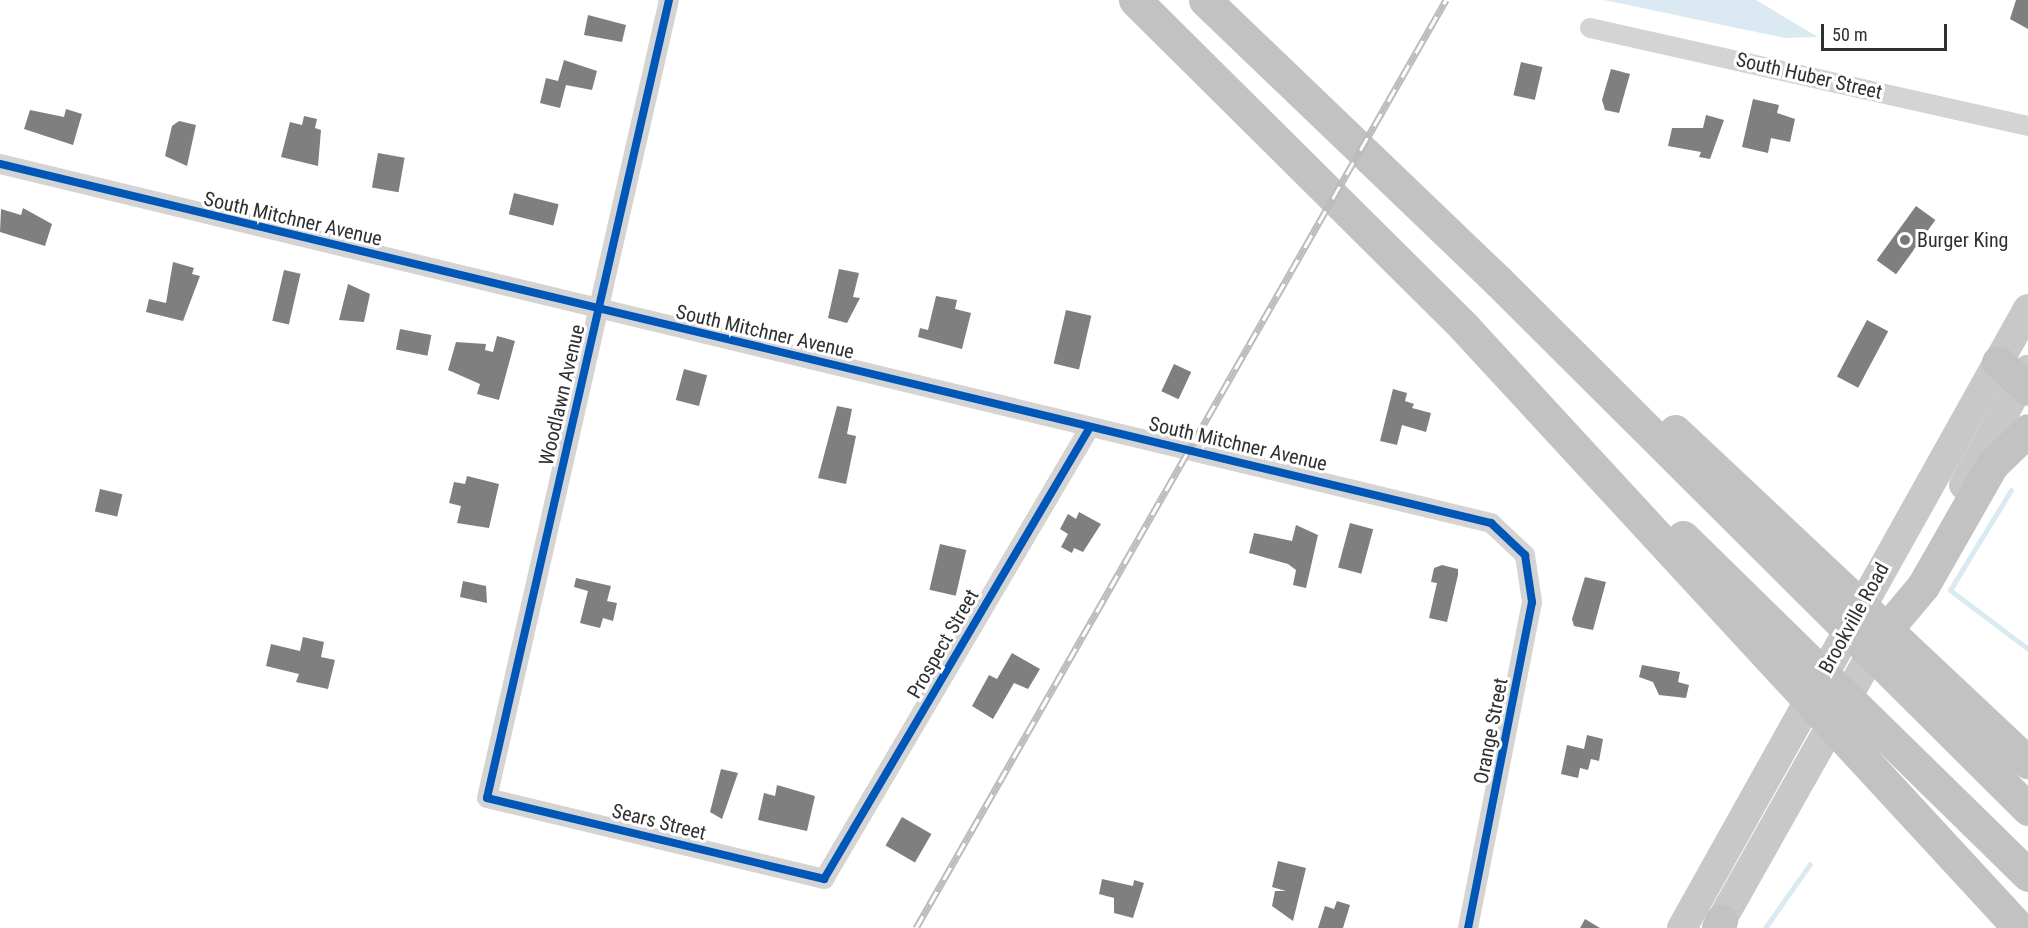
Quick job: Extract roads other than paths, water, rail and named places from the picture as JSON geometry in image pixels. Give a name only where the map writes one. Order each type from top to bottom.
[{"type":"highway","points":[[1136,0],[1374,234],[1782,654],[1861,757],[2019,928]]},
{"type":"highway","points":[[1205,0],[1318,112],[1909,671],[2028,809]]},
{"type":"highway","points":[[1881,636],[1923,586],[1992,465],[2028,430]]},
{"type":"highway","points":[[1782,654],[1878,728],[2028,875]]},
{"type":"highway","points":[[1909,671],[2028,762]]},
{"type":"main road","name":"Brookville Road","points":[[1719,926],[1881,636],[2020,375],[2028,309]]},
{"type":"main road","name":"Brookville Road","points":[[1682,928],[2020,375]]},
{"type":"street","name":"Woodlawn Avenue","points":[[487,798],[669,0]]},
{"type":"street","name":"South Huber Street","points":[[1590,28],[2028,126]]},
{"type":"street","name":"South Mitchner Avenue","points":[[0,164],[1090,427],[1462,514],[1491,523],[1517,543]]},
{"type":"street","name":"Prospect Street","points":[[824,879],[1090,427]]},
{"type":"street","name":"Orange Street","points":[[1468,928],[1532,602],[1530,568],[1517,543]]},
{"type":"street","name":"Sears Street","points":[[487,798],[824,879]]},
{"type":"waterway","points":[[2011,490],[1950,590],[2028,649]]},
{"type":"waterway","points":[[1765,928],[1810,864]]},
{"type":"railway","points":[[916,928],[1446,0]]},
{"type":"place","name":"Burger King","points":[[1905,240]]}]
